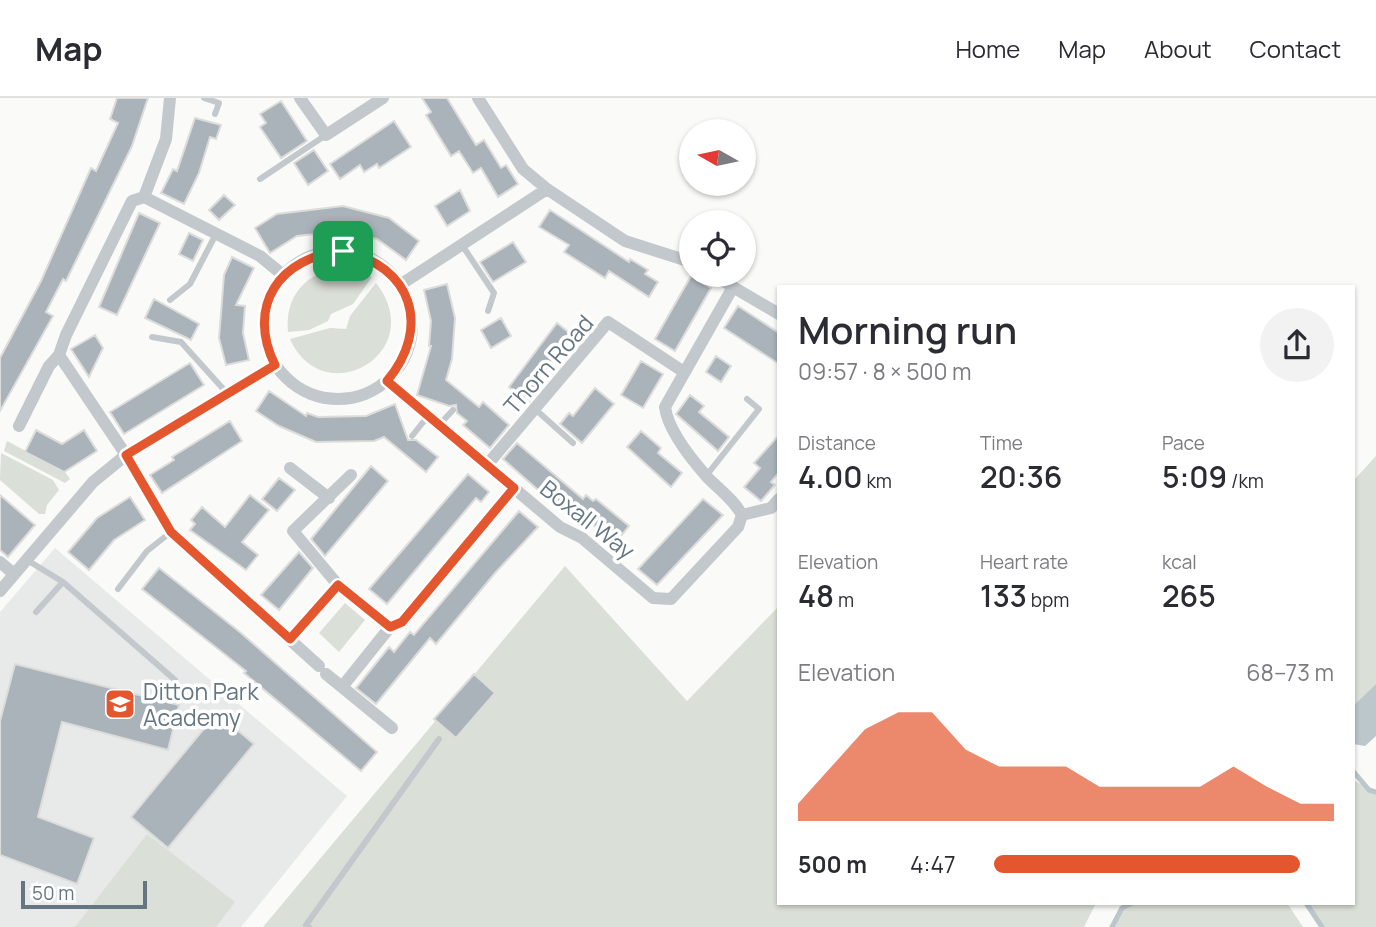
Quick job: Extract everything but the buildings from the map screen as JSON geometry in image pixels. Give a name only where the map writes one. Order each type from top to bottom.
[{"type":"street","points":[[144,197],[166,139],[170,98]]},
{"type":"street","points":[[300,98],[326,135],[383,98]]},
{"type":"street","points":[[478,98],[523,169],[547,189],[625,241],[679,258]]},
{"type":"street","points":[[400,285],[547,189]]},
{"type":"street","points":[[19,426],[49,366],[59,355],[65,335],[132,201],[144,197],[260,256],[283,275]]},
{"type":"street","points":[[343,251],[364,256],[383,267],[400,285],[409,304],[412,326],[409,346],[400,365],[387,381],[365,395],[340,400],[314,396],[292,384],[275,365],[264,331],[265,311],[272,292],[283,275],[310,257],[343,251]]},
{"type":"street","points":[[777,313],[733,287],[664,407],[667,420],[706,476],[737,506],[742,515],[771,508],[777,501]]},
{"type":"street","name":"Thorn Road","points":[[488,465],[608,322],[684,372]]},
{"type":"street","points":[[59,355],[126,455],[171,532],[342,687],[392,728]]},
{"type":"street","points":[[0,590],[93,482],[126,455],[226,392],[275,365]]},
{"type":"street","name":"Boxall Way","points":[[387,381],[560,527],[582,538],[653,598],[671,598],[738,527],[742,515]]},
{"type":"street","points":[[290,468],[329,498]]},
{"type":"street","points":[[351,475],[293,531],[338,585],[390,627]]},
{"type":"street","points":[[342,687],[390,627],[402,622],[514,488]]},
{"type":"street","points":[[0,562],[14,574]]},
{"type":"street","points":[[290,639],[338,585]]},
{"type":"lane","points":[[204,98],[219,103],[215,114]]},
{"type":"lane","points":[[260,179],[326,135]]},
{"type":"lane","points":[[170,300],[190,284],[216,233]]},
{"type":"lane","points":[[462,245],[494,293],[488,311]]},
{"type":"lane","points":[[152,337],[181,342],[226,392]]},
{"type":"lane","points":[[706,476],[759,409],[747,399]]},
{"type":"lane","points":[[439,425],[453,410]]},
{"type":"lane","points":[[535,410],[573,443]]},
{"type":"lane","points":[[412,436],[428,416]]},
{"type":"lane","points":[[118,589],[147,551],[171,532]]},
{"type":"lane","points":[[27,560],[62,582],[175,680]]},
{"type":"lane","points":[[36,612],[62,582]]},
{"type":"lane","points":[[309,927],[306,925],[439,739]]},
{"type":"shaded area","points":[[338,268],[350,268],[372,277],[353,304],[331,314],[328,321],[309,330],[288,332],[290,308],[299,289],[315,276]]},
{"type":"shaded area","points":[[376,283],[389,308],[390,331],[381,351],[366,365],[346,372],[325,372],[306,361],[290,339],[330,328],[346,329],[350,316]]},
{"type":"shaded area","points":[[7,441],[65,472],[70,479],[65,483],[4,451]]},
{"type":"shaded area","points":[[1,453],[53,480],[59,490],[47,505],[45,514],[39,514],[0,480]]},
{"type":"shaded area","points":[[1376,456],[1376,684],[1355,704],[1355,479]]},
{"type":"shaded area","name":"Ditton Park Academy","points":[[55,548],[347,796],[241,927],[0,927],[0,612]]},
{"type":"shaded area","points":[[565,566],[687,701],[777,608],[777,905],[1095,905],[1084,927],[263,927]]},
{"type":"shaded area","points":[[345,603],[365,620],[339,652],[319,633]]},
{"type":"shaded area","points":[[1376,684],[1376,736],[1365,746],[1355,744],[1355,704]]},
{"type":"shaded area","points":[[1355,781],[1376,792],[1376,927],[1321,927],[1307,905],[1355,905]]},
{"type":"shaded area","points":[[147,834],[235,902],[216,927],[75,927]]},
{"type":"shaded area","points":[[1128,905],[1288,905],[1303,927],[1112,927],[1122,908]]},
{"type":"waterway","points":[[1355,773],[1369,790],[1376,792]]},
{"type":"waterway","points":[[1112,927],[1122,908],[1128,905]]},
{"type":"waterway","points":[[1307,905],[1322,927]]},
{"type":"place","name":"Ditton Park Academy","points":[[120,704]]},
{"type":"route","points":[[343,251],[364,256],[383,267],[400,285],[409,304],[412,326],[409,346],[400,365],[387,381],[514,488],[402,622],[390,627],[383,623],[338,585],[290,639],[171,532],[126,455],[226,392],[275,365],[268,351],[264,331],[265,311],[272,292],[283,275],[300,261],[321,253],[343,251]]}]
